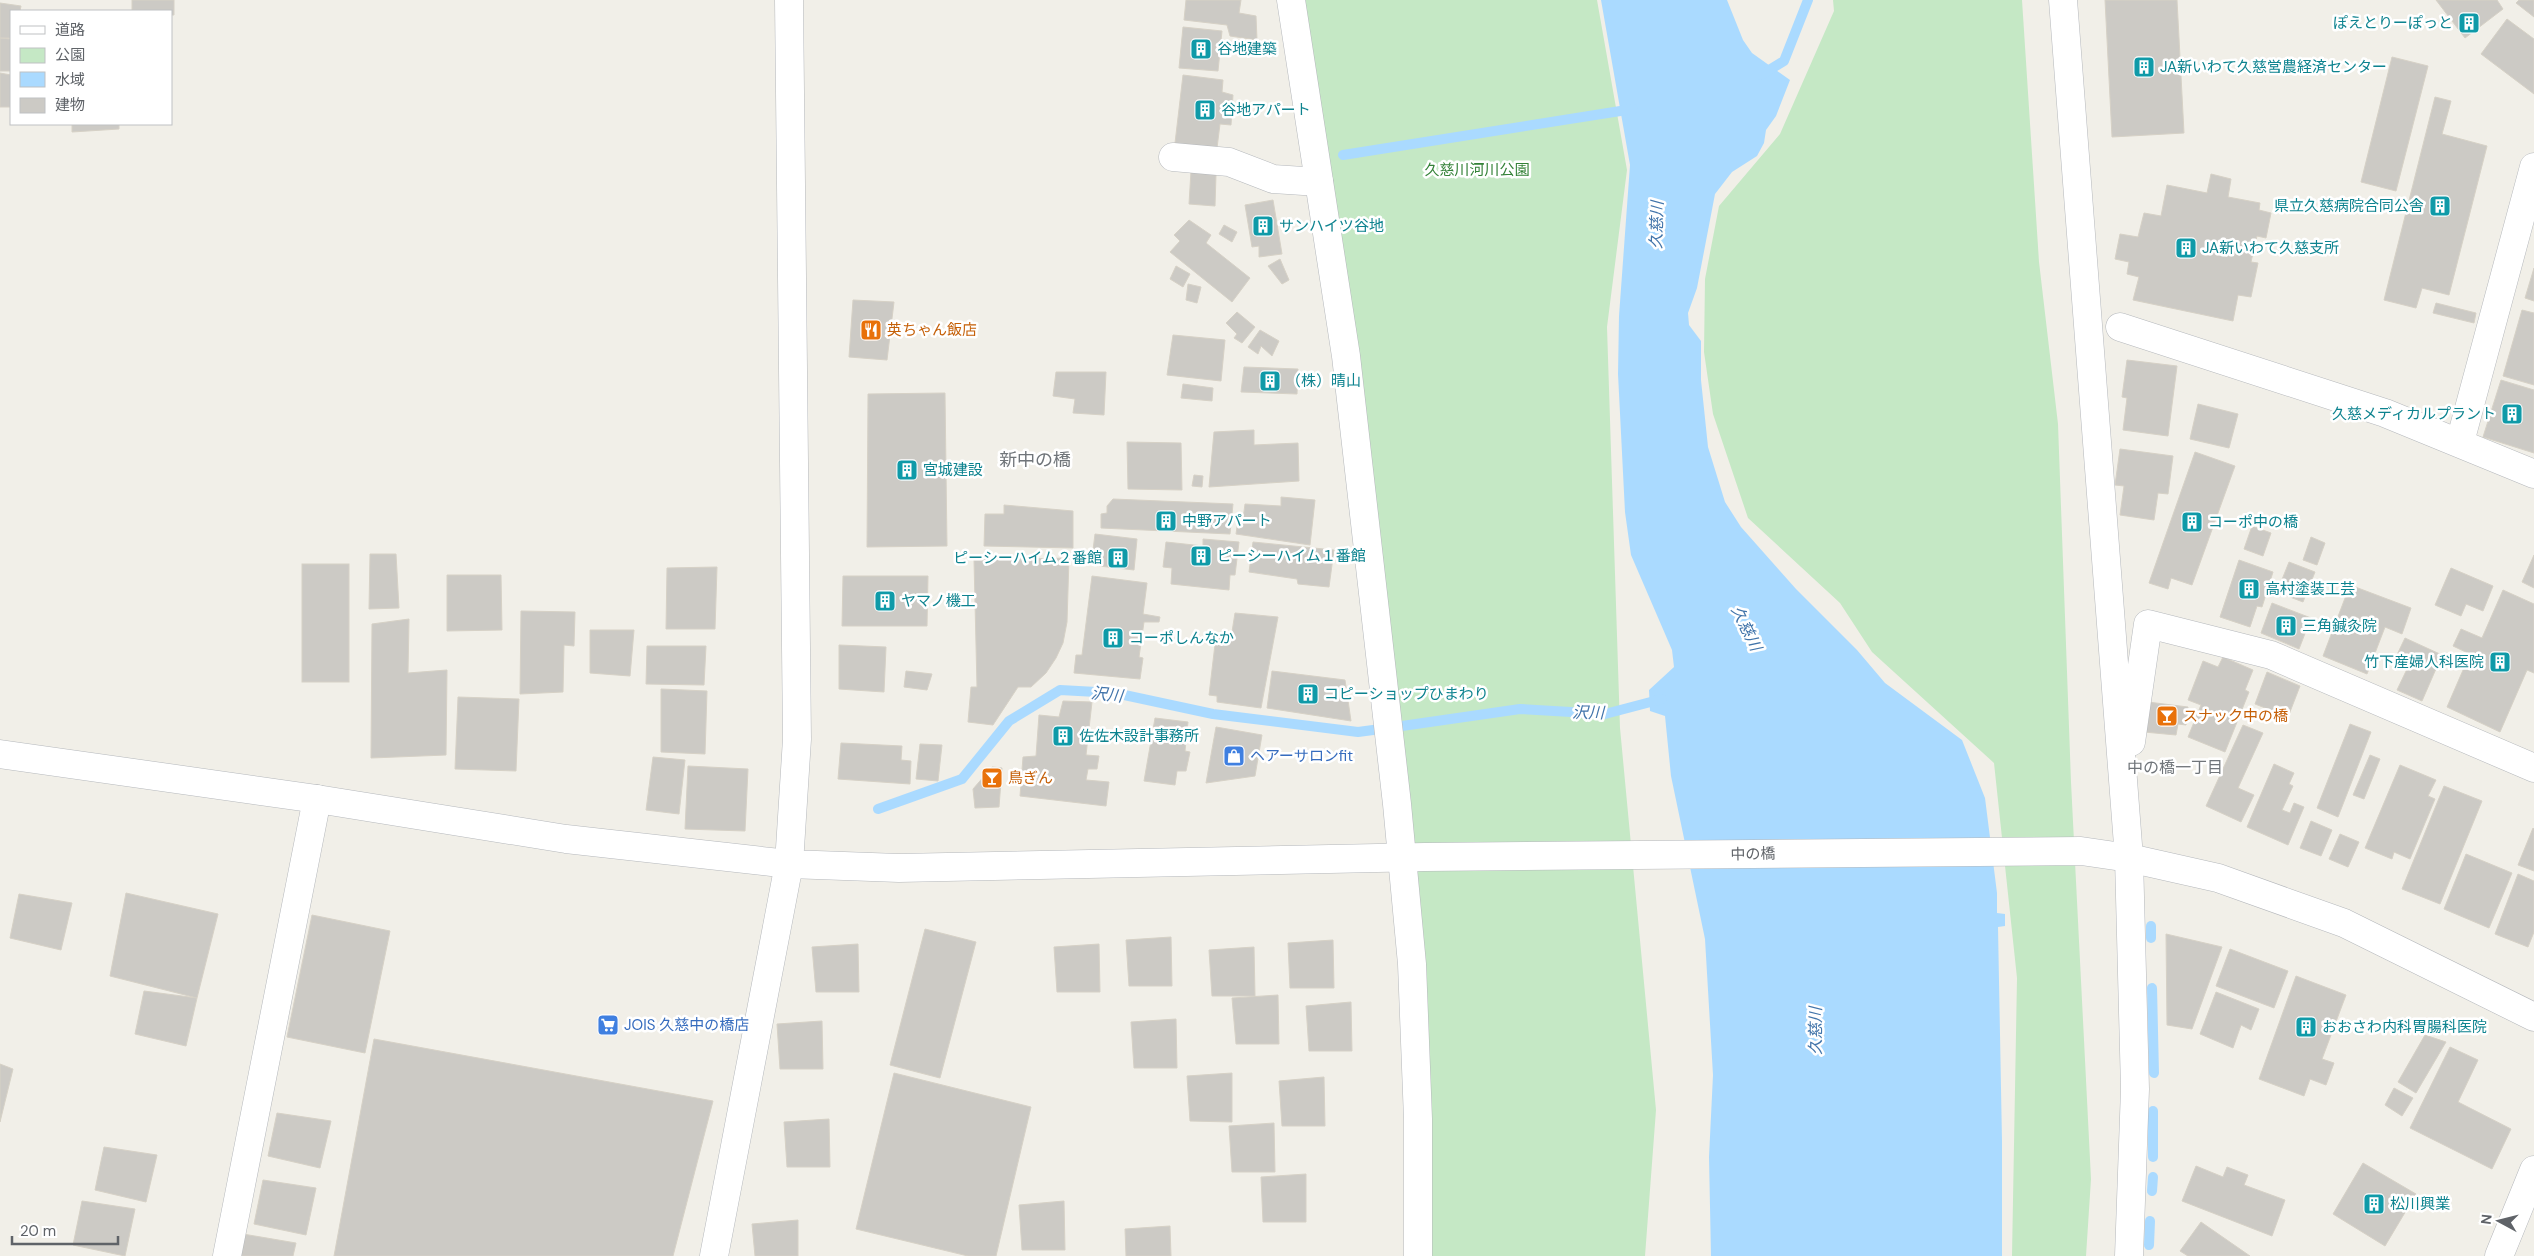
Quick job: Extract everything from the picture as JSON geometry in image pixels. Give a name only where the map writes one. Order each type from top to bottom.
[{"type":"street","points":[[714,1256],[789,864],[797,739],[789,0]]},
{"type":"street","points":[[1291,0],[1346,356],[1396,795],[1413,858],[1412,964],[1418,1119],[1418,1256]]},
{"type":"street","points":[[2063,0],[2129,858],[2135,1089],[2129,1256]]},
{"type":"street","points":[[1174,158],[1229,162],[1273,179],[1319,182]]},
{"type":"street","points":[[2460,442],[2534,167]]},
{"type":"street","points":[[2120,327],[2385,413],[2460,442],[2534,474]]},
{"type":"street","points":[[2124,802],[2148,624],[2271,655],[2534,768]]},
{"type":"street","name":"中の橋","points":[[0,755],[316,799],[566,839],[789,864],[899,868],[1413,858],[2080,851],[2129,858],[2218,878],[2344,923],[2534,1018]]},
{"type":"street","points":[[227,1256],[316,799]]},
{"type":"street","points":[[2499,1256],[2534,1170]]},
{"type":"green space","name":"久慈川河川公園","points":[[1301,0],[1597,0],[1627,170],[1607,327],[1620,728],[1656,1110],[1645,1256],[1428,1256],[1426,1054]]},
{"type":"green space","points":[[1833,0],[2022,0],[2039,262],[2058,424],[2071,782],[2091,1179],[2086,1256],[2012,1256],[2017,978],[1994,763],[1872,652],[1840,603],[1748,518],[1713,414],[1704,352],[1705,279],[1719,206],[1780,134],[1834,11]]},
{"type":"water","name":"久慈川","points":[[1601,0],[1727,0],[1743,40],[1752,53],[1790,80],[1776,116],[1766,130],[1764,143],[1757,156],[1732,172],[1715,194],[1697,288],[1688,313],[1689,325],[1701,341],[1701,380],[1708,447],[1725,502],[1741,527],[1796,589],[1857,650],[1885,683],[1962,740],[1985,798],[1997,893],[1997,913],[2005,914],[2005,926],[1998,927],[2002,1256],[1711,1256],[1709,1157],[1713,1075],[1705,939],[1671,776],[1665,716],[1650,711],[1649,690],[1674,667],[1672,650],[1631,555],[1625,512],[1618,374],[1619,316],[1630,165]]},
{"type":"building","points":[[132,0],[174,0],[174,15],[172,15],[172,10],[132,10]]},
{"type":"building","points":[[1186,0],[1241,0],[1239,13],[1256,16],[1257,40],[1230,36],[1227,25],[1184,20]]},
{"type":"building","name":"JA新いわて久慈営農経済センター","points":[[2105,0],[2177,0],[2184,133],[2112,137]]},
{"type":"building","name":"ぽえとりーぽっと","points":[[2436,0],[2497,0],[2503,9],[2465,38]]},
{"type":"building","points":[[2519,0],[2534,0],[2534,17],[2516,3]]},
{"type":"building","points":[[0,3],[21,6],[20,10],[10,10],[10,38],[0,38]]},
{"type":"building","points":[[2507,19],[2534,39],[2534,94],[2481,54]]},
{"type":"building","name":"谷地建築","points":[[1183,27],[1222,31],[1218,71],[1179,68]]},
{"type":"building","points":[[0,38],[10,39],[10,71],[0,71]]},
{"type":"building","points":[[2392,57],[2428,66],[2396,191],[2361,182]]},
{"type":"building","points":[[0,73],[10,75],[10,107],[0,107]]},
{"type":"building","name":"谷地アパート","points":[[1183,75],[1223,80],[1222,92],[1233,95],[1231,125],[1220,124],[1217,148],[1175,143]]},
{"type":"building","name":"県立久慈病院合同公舎","points":[[2435,97],[2451,101],[2442,134],[2487,146],[2449,295],[2422,288],[2416,308],[2384,300]]},
{"type":"building","points":[[72,125],[119,125],[119,129],[72,132]]},
{"type":"building","points":[[1191,171],[1216,174],[1215,206],[1189,204]]},
{"type":"building","name":"JA新いわて久慈支所","points":[[2211,174],[2231,179],[2228,197],[2260,203],[2259,210],[2271,213],[2266,238],[2257,236],[2251,262],[2258,263],[2251,297],[2238,295],[2233,321],[2133,300],[2139,277],[2127,274],[2129,262],[2115,259],[2120,234],[2138,237],[2144,213],[2161,216],[2167,185],[2207,193]]},
{"type":"building","name":"サンハイツ谷地","points":[[1273,200],[1282,254],[1259,257],[1259,246],[1252,247],[1245,205]]},
{"type":"building","points":[[1189,220],[1211,235],[1206,243],[1250,278],[1232,302],[1170,252],[1180,241],[1174,235]]},
{"type":"building","points":[[1224,225],[1237,232],[1232,242],[1219,234]]},
{"type":"building","points":[[1280,259],[1289,280],[1282,284],[1268,266]]},
{"type":"building","points":[[1176,266],[1190,274],[1183,287],[1170,279]]},
{"type":"building","points":[[2534,268],[2534,301],[2525,298]]},
{"type":"building","points":[[1188,284],[1201,287],[1197,303],[1186,300]]},
{"type":"building","name":"英ちゃん飯店","points":[[853,300],[894,302],[887,360],[849,357]]},
{"type":"building","points":[[2436,303],[2476,313],[2474,323],[2433,313]]},
{"type":"building","points":[[2522,310],[2534,313],[2534,385],[2503,376]]},
{"type":"building","points":[[1237,312],[1255,327],[1242,343],[1234,338],[1237,334],[1226,323]]},
{"type":"building","points":[[1260,330],[1279,341],[1272,356],[1261,346],[1258,354],[1248,347]]},
{"type":"building","points":[[1173,335],[1225,340],[1221,381],[1167,375]]},
{"type":"building","points":[[2127,360],[2177,366],[2168,436],[2123,430],[2127,398],[2122,397]]},
{"type":"building","name":"（株）晴山","points":[[1244,367],[1298,369],[1297,394],[1241,392]]},
{"type":"building","points":[[1056,372],[1106,372],[1104,415],[1073,413],[1075,399],[1053,396]]},
{"type":"building","name":"久慈メディカルプラント","points":[[2501,380],[2534,390],[2534,453],[2483,437]]},
{"type":"building","points":[[1183,384],[1213,388],[1212,401],[1181,398]]},
{"type":"building","name":"宮城建設","points":[[945,393],[947,546],[867,547],[868,394]]},
{"type":"building","points":[[2198,404],[2238,414],[2229,448],[2190,439]]},
{"type":"building","points":[[1254,430],[1254,445],[1298,443],[1299,481],[1209,487],[1214,432]]},
{"type":"building","points":[[1127,442],[1181,443],[1182,490],[1128,489]]},
{"type":"building","points":[[2120,449],[2173,456],[2168,494],[2158,493],[2154,520],[2120,515],[2124,486],[2115,485]]},
{"type":"building","name":"コーポ中の橋","points":[[2195,452],[2235,466],[2192,585],[2171,578],[2168,589],[2149,583]]},
{"type":"building","points":[[1194,475],[1203,476],[1202,487],[1192,486]]},
{"type":"building","points":[[1281,497],[1315,500],[1310,545],[1236,534],[1238,520],[1243,519],[1245,504],[1281,506]]},
{"type":"building","name":"中野アパート","points":[[1113,499],[1233,504],[1230,534],[1101,528],[1101,514],[1107,513],[1107,506]]},
{"type":"building","points":[[1004,505],[1073,511],[1073,548],[984,546],[985,514],[1004,514]]},
{"type":"building","points":[[2252,526],[2271,533],[2263,556],[2244,549]]},
{"type":"building","name":"ピーシーハイム２番館","points":[[1095,534],[1137,539],[1134,570],[1099,566],[1101,551],[1093,550]]},
{"type":"building","points":[[2311,537],[2325,543],[2317,565],[2303,560]]},
{"type":"building","name":"ピーシーハイム１番館","points":[[1203,539],[1239,542],[1235,575],[1230,575],[1229,590],[1171,584],[1172,568],[1163,567],[1166,542],[1203,546]]},
{"type":"building","points":[[1253,542],[1334,550],[1329,587],[1298,584],[1297,579],[1249,572]]},
{"type":"building","points":[[370,554],[396,554],[399,608],[369,609]]},
{"type":"building","points":[[2534,555],[2534,588],[2522,582]]},
{"type":"building","points":[[1069,558],[1067,622],[1063,643],[1056,658],[1046,673],[1031,687],[1018,687],[993,725],[968,722],[971,687],[977,687],[974,560]]},
{"type":"building","name":"高村塗装工芸","points":[[2239,560],[2273,572],[2262,607],[2257,606],[2250,627],[2220,617]]},
{"type":"building","points":[[2289,562],[2315,572],[2303,602],[2277,592]]},
{"type":"building","points":[[302,564],[349,564],[349,682],[302,682]]},
{"type":"building","points":[[717,567],[715,629],[666,629],[667,568]]},
{"type":"building","points":[[2451,568],[2493,586],[2483,611],[2466,604],[2461,616],[2435,605]]},
{"type":"building","points":[[447,575],[501,575],[502,630],[447,631]]},
{"type":"building","name":"ヤマノ機工","points":[[843,576],[928,576],[927,626],[842,626]]},
{"type":"building","name":"コーポしんなか","points":[[1092,576],[1147,583],[1143,614],[1160,617],[1159,622],[1144,622],[1139,657],[1143,658],[1140,679],[1074,673],[1076,655],[1082,655]]},
{"type":"building","points":[[2350,585],[2411,608],[2402,634],[2385,627],[2367,674],[2323,656]]},
{"type":"building","name":"竹下産婦人科医院","points":[[2503,590],[2534,604],[2534,673],[2527,670],[2500,732],[2447,707],[2470,654],[2453,646],[2461,629],[2482,638]]},
{"type":"building","name":"三角鍼灸院","points":[[2272,603],[2311,618],[2299,649],[2261,633]]},
{"type":"building","points":[[521,611],[575,612],[574,646],[564,645],[563,692],[520,694]]},
{"type":"building","points":[[1235,613],[1278,617],[1261,708],[1217,702],[1217,696],[1209,695],[1216,636],[1231,638]]},
{"type":"building","points":[[409,619],[408,673],[447,670],[446,755],[371,758],[372,624]]},
{"type":"building","points":[[590,630],[634,630],[630,676],[590,673]]},
{"type":"building","points":[[2405,638],[2442,655],[2422,701],[2397,690],[2408,667],[2394,661]]},
{"type":"building","points":[[839,645],[886,647],[884,692],[839,689]]},
{"type":"building","points":[[647,646],[706,646],[704,685],[646,684]]},
{"type":"building","points":[[2223,657],[2253,670],[2245,690],[2249,692],[2225,752],[2188,737],[2201,705],[2188,700],[2203,661],[2218,667]]},
{"type":"building","points":[[906,671],[932,674],[927,690],[904,687]]},
{"type":"building","name":"コピーショップひまわり","points":[[1272,671],[1345,680],[1351,721],[1267,708]]},
{"type":"building","points":[[2267,672],[2300,686],[2288,717],[2255,704]]},
{"type":"building","points":[[661,689],[707,691],[705,754],[661,752]]},
{"type":"building","points":[[458,697],[519,699],[516,771],[455,769]]},
{"type":"building","name":"佐佐木設計事務所","points":[[1063,701],[1092,702],[1086,755],[1099,756],[1097,769],[1088,769],[1086,780],[1109,782],[1106,806],[1020,796],[1023,757],[1036,756],[1039,715],[1059,717]]},
{"type":"building","name":"スナック中の橋","points":[[2148,702],[2188,707],[2186,725],[2178,724],[2176,735],[2144,732]]},
{"type":"building","points":[[1155,718],[1188,722],[1185,751],[1190,752],[1186,771],[1177,771],[1175,785],[1144,781]]},
{"type":"building","points":[[2350,724],[2371,732],[2338,817],[2317,808]]},
{"type":"building","points":[[2243,725],[2263,733],[2238,788],[2254,795],[2241,822],[2206,806]]},
{"type":"building","name":"ヘアーサロンfit","points":[[1216,727],[1262,735],[1255,776],[1206,783]]},
{"type":"building","points":[[841,743],[902,746],[901,760],[911,761],[910,784],[838,779]]},
{"type":"building","points":[[920,744],[942,745],[938,781],[916,779]]},
{"type":"building","points":[[2370,755],[2380,759],[2364,799],[2353,795]]},
{"type":"building","points":[[653,757],[685,760],[679,814],[646,810]]},
{"type":"building","points":[[2274,764],[2294,773],[2289,784],[2293,786],[2282,810],[2290,813],[2294,803],[2304,807],[2288,845],[2247,827]]},
{"type":"building","points":[[2400,765],[2436,780],[2428,796],[2435,799],[2410,859],[2394,852],[2392,859],[2365,848]]},
{"type":"building","points":[[688,766],[748,769],[745,831],[685,829]]},
{"type":"building","name":"鳥ぎん","points":[[992,767],[1002,768],[999,807],[975,808],[973,789]]},
{"type":"building","points":[[2444,786],[2482,801],[2440,904],[2402,889]]},
{"type":"building","points":[[2311,821],[2332,830],[2321,856],[2300,848]]},
{"type":"building","points":[[2534,829],[2534,871],[2518,865]]},
{"type":"building","points":[[2340,834],[2359,842],[2348,867],[2329,859]]},
{"type":"building","points":[[2466,854],[2512,873],[2489,928],[2444,909]]},
{"type":"building","points":[[2518,874],[2534,881],[2534,932],[2528,947],[2495,934]]},
{"type":"building","points":[[126,893],[218,914],[197,998],[110,976]]},
{"type":"building","points":[[19,894],[72,903],[61,950],[10,938]]},
{"type":"building","points":[[312,915],[390,931],[365,1053],[287,1037]]},
{"type":"building","points":[[925,929],[976,942],[940,1078],[890,1065]]},
{"type":"building","points":[[2166,934],[2222,947],[2192,1029],[2167,1025]]},
{"type":"building","points":[[1171,937],[1172,986],[1129,986],[1126,940]]},
{"type":"building","points":[[1333,940],[1334,988],[1290,988],[1288,943]]},
{"type":"building","points":[[858,944],[859,992],[816,992],[812,947]]},
{"type":"building","points":[[1099,944],[1100,992],[1057,992],[1054,947]]},
{"type":"building","points":[[1254,947],[1255,996],[1212,996],[1209,950]]},
{"type":"building","points":[[2230,949],[2288,971],[2274,1008],[2216,986]]},
{"type":"building","name":"おおさわ内科胃腸科医院","points":[[2296,976],[2346,995],[2322,1059],[2334,1063],[2326,1085],[2310,1079],[2304,1096],[2259,1079]]},
{"type":"building","points":[[144,991],[197,998],[186,1046],[135,1034]]},
{"type":"building","points":[[2216,992],[2259,1009],[2251,1030],[2241,1025],[2233,1048],[2200,1034]]},
{"type":"building","points":[[1278,995],[1279,1044],[1236,1044],[1232,998]]},
{"type":"building","points":[[1351,1002],[1352,1051],[1309,1051],[1306,1006]]},
{"type":"building","points":[[1176,1019],[1177,1068],[1134,1068],[1131,1022]]},
{"type":"building","points":[[822,1021],[823,1069],[780,1069],[777,1024]]},
{"type":"building","points":[[2425,1035],[2446,1042],[2416,1093],[2398,1082]]},
{"type":"building","points":[[374,1039],[713,1101],[673,1256],[334,1256]]},
{"type":"building","points":[[2450,1047],[2478,1060],[2458,1102],[2511,1129],[2492,1169],[2410,1128]]},
{"type":"building","points":[[0,1064],[13,1069],[0,1122]]},
{"type":"building","points":[[894,1073],[1031,1107],[996,1256],[968,1256],[856,1229]]},
{"type":"building","points":[[1232,1073],[1232,1122],[1190,1121],[1187,1076]]},
{"type":"building","points":[[1324,1077],[1325,1126],[1282,1126],[1279,1081]]},
{"type":"building","points":[[2394,1088],[2413,1098],[2402,1116],[2385,1105]]},
{"type":"building","points":[[277,1113],[331,1121],[320,1168],[268,1156]]},
{"type":"building","points":[[829,1119],[830,1167],[787,1167],[784,1122]]},
{"type":"building","points":[[1274,1123],[1275,1172],[1232,1172],[1229,1126]]},
{"type":"building","points":[[104,1147],[157,1155],[146,1202],[95,1190]]},
{"type":"building","name":"松川興業","points":[[2363,1163],[2416,1194],[2385,1246],[2333,1214]]},
{"type":"building","points":[[2196,1166],[2223,1177],[2227,1167],[2248,1175],[2244,1185],[2285,1200],[2272,1236],[2182,1201]]},
{"type":"building","points":[[1306,1174],[1306,1222],[1263,1222],[1261,1177]]},
{"type":"building","points":[[263,1180],[316,1188],[306,1235],[254,1224]]},
{"type":"building","points":[[82,1201],[135,1209],[125,1256],[73,1245]]},
{"type":"building","points":[[1064,1201],[1065,1250],[1022,1250],[1019,1205]]},
{"type":"building","points":[[798,1220],[798,1256],[755,1256],[752,1224]]},
{"type":"building","points":[[2201,1222],[2250,1256],[2188,1256],[2180,1251]]},
{"type":"building","points":[[1170,1226],[1171,1256],[1126,1256],[1125,1229]]},
{"type":"building","points":[[243,1234],[296,1243],[293,1256],[239,1256]]},
{"type":"waterway","points":[[1761,75],[1784,61],[1808,0]]},
{"type":"waterway","points":[[1343,155],[1633,109]]},
{"type":"waterway","name":"沢川","points":[[878,809],[962,779],[1009,721],[1060,690],[1115,693],[1213,714],[1358,732],[1373,730]]},
{"type":"waterway","name":"沢川","points":[[1402,726],[1520,709],[1605,714],[1662,699]]},
{"type":"waterway","points":[[2151,926],[2151,938]]},
{"type":"waterway","points":[[2152,988],[2154,1073]]},
{"type":"waterway","points":[[2153,1111],[2153,1157]]},
{"type":"waterway","points":[[2152,1191],[2153,1177]]},
{"type":"waterway","points":[[2149,1245],[2150,1221]]},
{"type":"place","name":"ぽえとりーぽっと","points":[[2469,23]]},
{"type":"place","name":"谷地建築","points":[[1201,49]]},
{"type":"place","name":"JA新いわて久慈営農経済センター","points":[[2144,67]]},
{"type":"place","name":"谷地アパート","points":[[1205,110]]},
{"type":"place","name":"県立久慈病院合同公舎","points":[[2440,206]]},
{"type":"place","name":"サンハイツ谷地","points":[[1263,226]]},
{"type":"place","name":"JA新いわて久慈支所","points":[[2186,248]]},
{"type":"place","name":"英ちゃん飯店","points":[[871,330]]},
{"type":"place","name":"（株）晴山","points":[[1270,381]]},
{"type":"place","name":"久慈メディカルプラント","points":[[2512,414]]},
{"type":"place","name":"宮城建設","points":[[907,470]]},
{"type":"place","name":"中野アパート","points":[[1166,521]]},
{"type":"place","name":"コーポ中の橋","points":[[2192,522]]},
{"type":"place","name":"ピーシーハイム１番館","points":[[1201,556]]},
{"type":"place","name":"ピーシーハイム２番館","points":[[1118,558]]},
{"type":"place","name":"高村塗装工芸","points":[[2249,589]]},
{"type":"place","name":"ヤマノ機工","points":[[885,601]]},
{"type":"place","name":"三角鍼灸院","points":[[2286,626]]},
{"type":"place","name":"コーポしんなか","points":[[1113,638]]},
{"type":"place","name":"竹下産婦人科医院","points":[[2500,662]]},
{"type":"place","name":"コピーショップひまわり","points":[[1308,694]]},
{"type":"place","name":"スナック中の橋","points":[[2167,716]]},
{"type":"place","name":"佐佐木設計事務所","points":[[1063,736]]},
{"type":"place","name":"ヘアーサロンfit","points":[[1234,756]]},
{"type":"place","name":"鳥ぎん","points":[[992,778]]},
{"type":"place","name":"JOIS 久慈中の橋店","points":[[608,1025]]},
{"type":"place","name":"おおさわ内科胃腸科医院","points":[[2306,1027]]},
{"type":"place","name":"松川興業","points":[[2374,1204]]},
{"type":"district","name":"新中の橋","points":[[1035,460]]},
{"type":"district","name":"中の橋一丁目","points":[[2175,767]]}]
